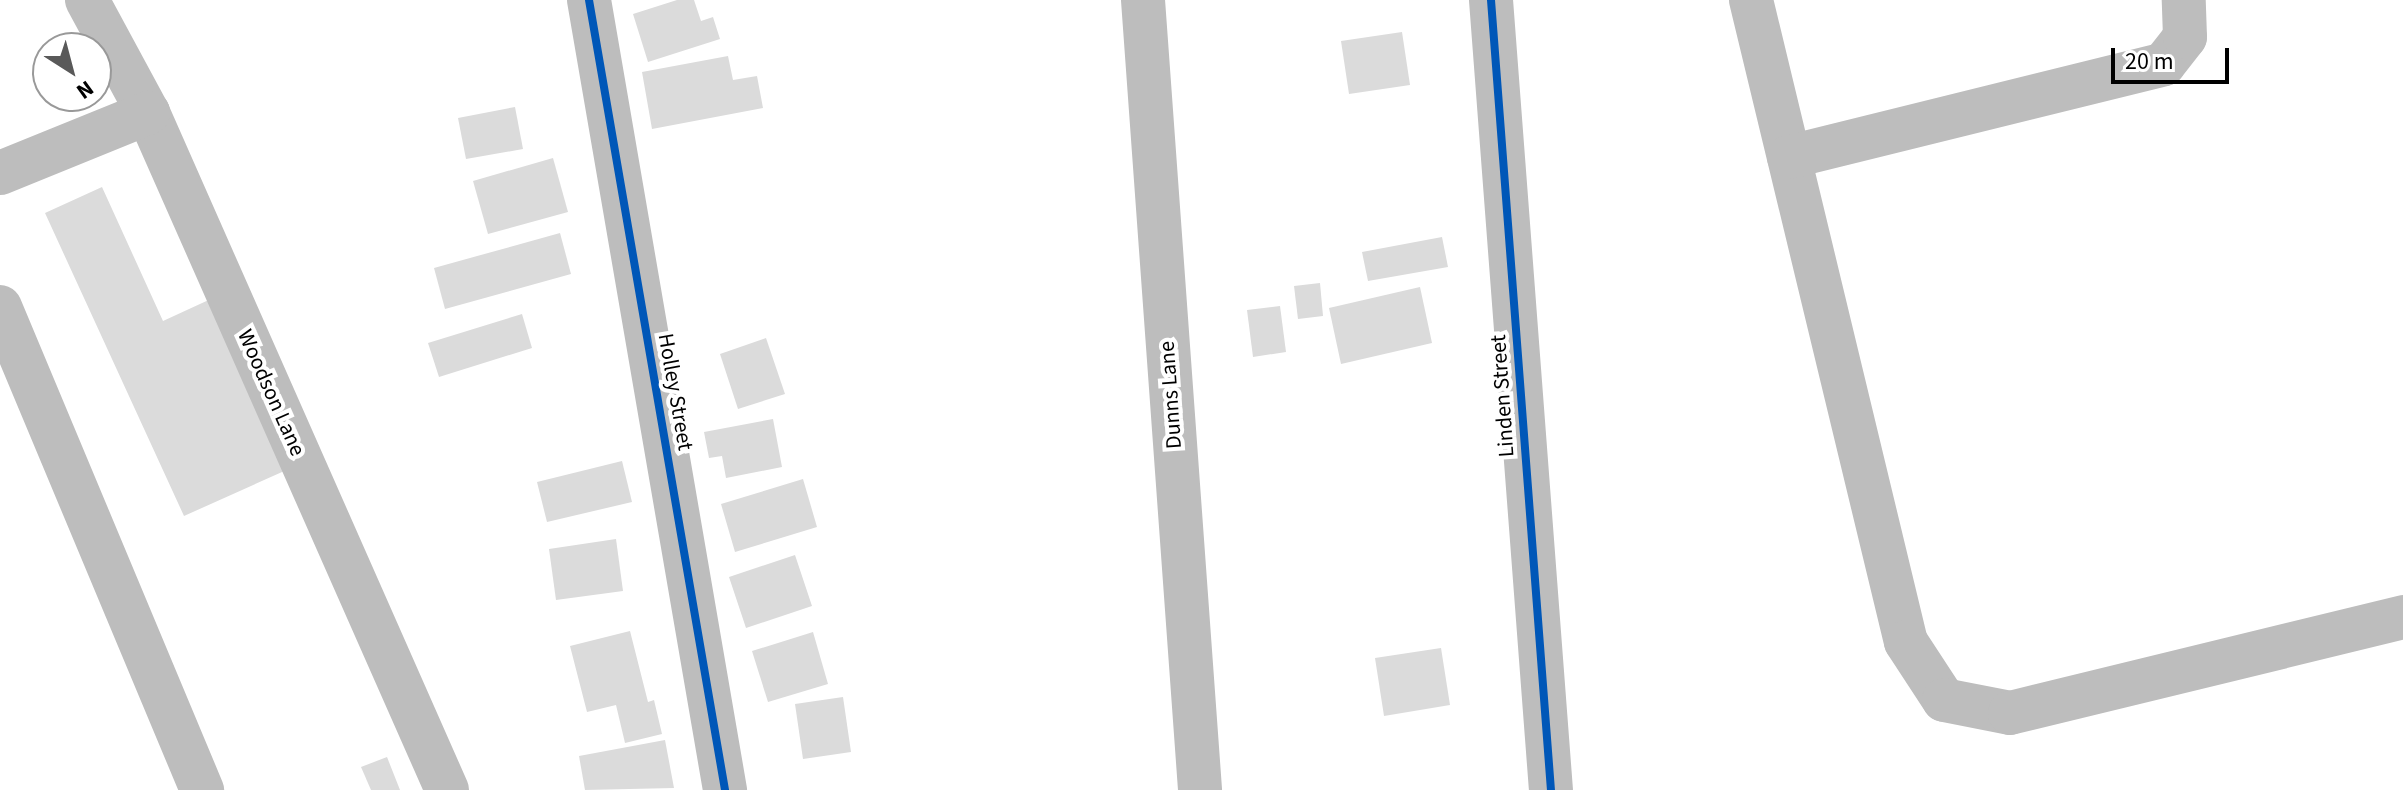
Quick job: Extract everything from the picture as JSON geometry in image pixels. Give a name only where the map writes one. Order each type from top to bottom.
[{"type":"street","name":"Woodson Lane","points":[[87,0],[148,113],[447,790]]},
{"type":"street","name":"Holley Street","points":[[589,0],[725,790]]},
{"type":"street","name":"Dunns Lane","points":[[1143,0],[1200,790]]},
{"type":"street","name":"Linden Street","points":[[1491,0],[1551,790]]},
{"type":"street","points":[[1751,0],[1906,642],[1944,700],[2010,713],[2403,617]]},
{"type":"street","points":[[1789,157],[2164,64],[2185,37],[2184,0]]},
{"type":"street","points":[[0,173],[148,113]]},
{"type":"street","points":[[0,307],[202,790]]},
{"type":"building","points":[[677,0],[694,0],[701,21],[713,17],[720,39],[648,62],[633,14]]},
{"type":"building","points":[[1402,32],[1410,85],[1349,94],[1341,41]]},
{"type":"building","points":[[728,56],[733,80],[757,76],[763,108],[652,129],[642,72]]},
{"type":"building","points":[[515,107],[523,149],[466,159],[458,118]]},
{"type":"building","points":[[553,158],[568,212],[488,234],[473,181]]},
{"type":"building","points":[[102,187],[163,321],[213,298],[291,468],[184,516],[45,213]]},
{"type":"building","points":[[560,233],[571,274],[445,309],[434,268]]},
{"type":"building","points":[[1442,237],[1448,267],[1368,281],[1362,252]]},
{"type":"building","points":[[1320,283],[1323,316],[1298,319],[1294,286]]},
{"type":"building","points":[[1420,287],[1432,343],[1341,364],[1329,308]]},
{"type":"building","points":[[1280,306],[1286,352],[1253,357],[1247,310]]},
{"type":"building","points":[[522,314],[532,348],[439,377],[428,343]]},
{"type":"building","points":[[766,338],[785,394],[738,409],[720,354]]},
{"type":"building","points":[[773,419],[782,467],[726,478],[722,456],[709,458],[704,432]]},
{"type":"building","points":[[622,461],[632,502],[547,522],[537,482]]},
{"type":"building","points":[[803,479],[817,527],[735,552],[721,504]]},
{"type":"building","points":[[616,539],[623,591],[556,600],[549,549]]},
{"type":"building","points":[[795,555],[812,606],[746,628],[729,577]]},
{"type":"building","points":[[630,631],[648,702],[654,700],[662,734],[625,743],[616,705],[587,712],[570,646]]},
{"type":"building","points":[[813,632],[828,684],[768,702],[752,651]]},
{"type":"building","points":[[1441,648],[1450,705],[1384,716],[1375,658]]},
{"type":"building","points":[[843,697],[851,752],[803,759],[795,704]]},
{"type":"building","points":[[665,740],[674,788],[585,790],[579,756]]},
{"type":"building","points":[[387,757],[400,790],[371,790],[361,767]]},
{"type":"cycle path","points":[[589,0],[725,790]]},
{"type":"cycle path","points":[[1491,0],[1551,790]]}]
